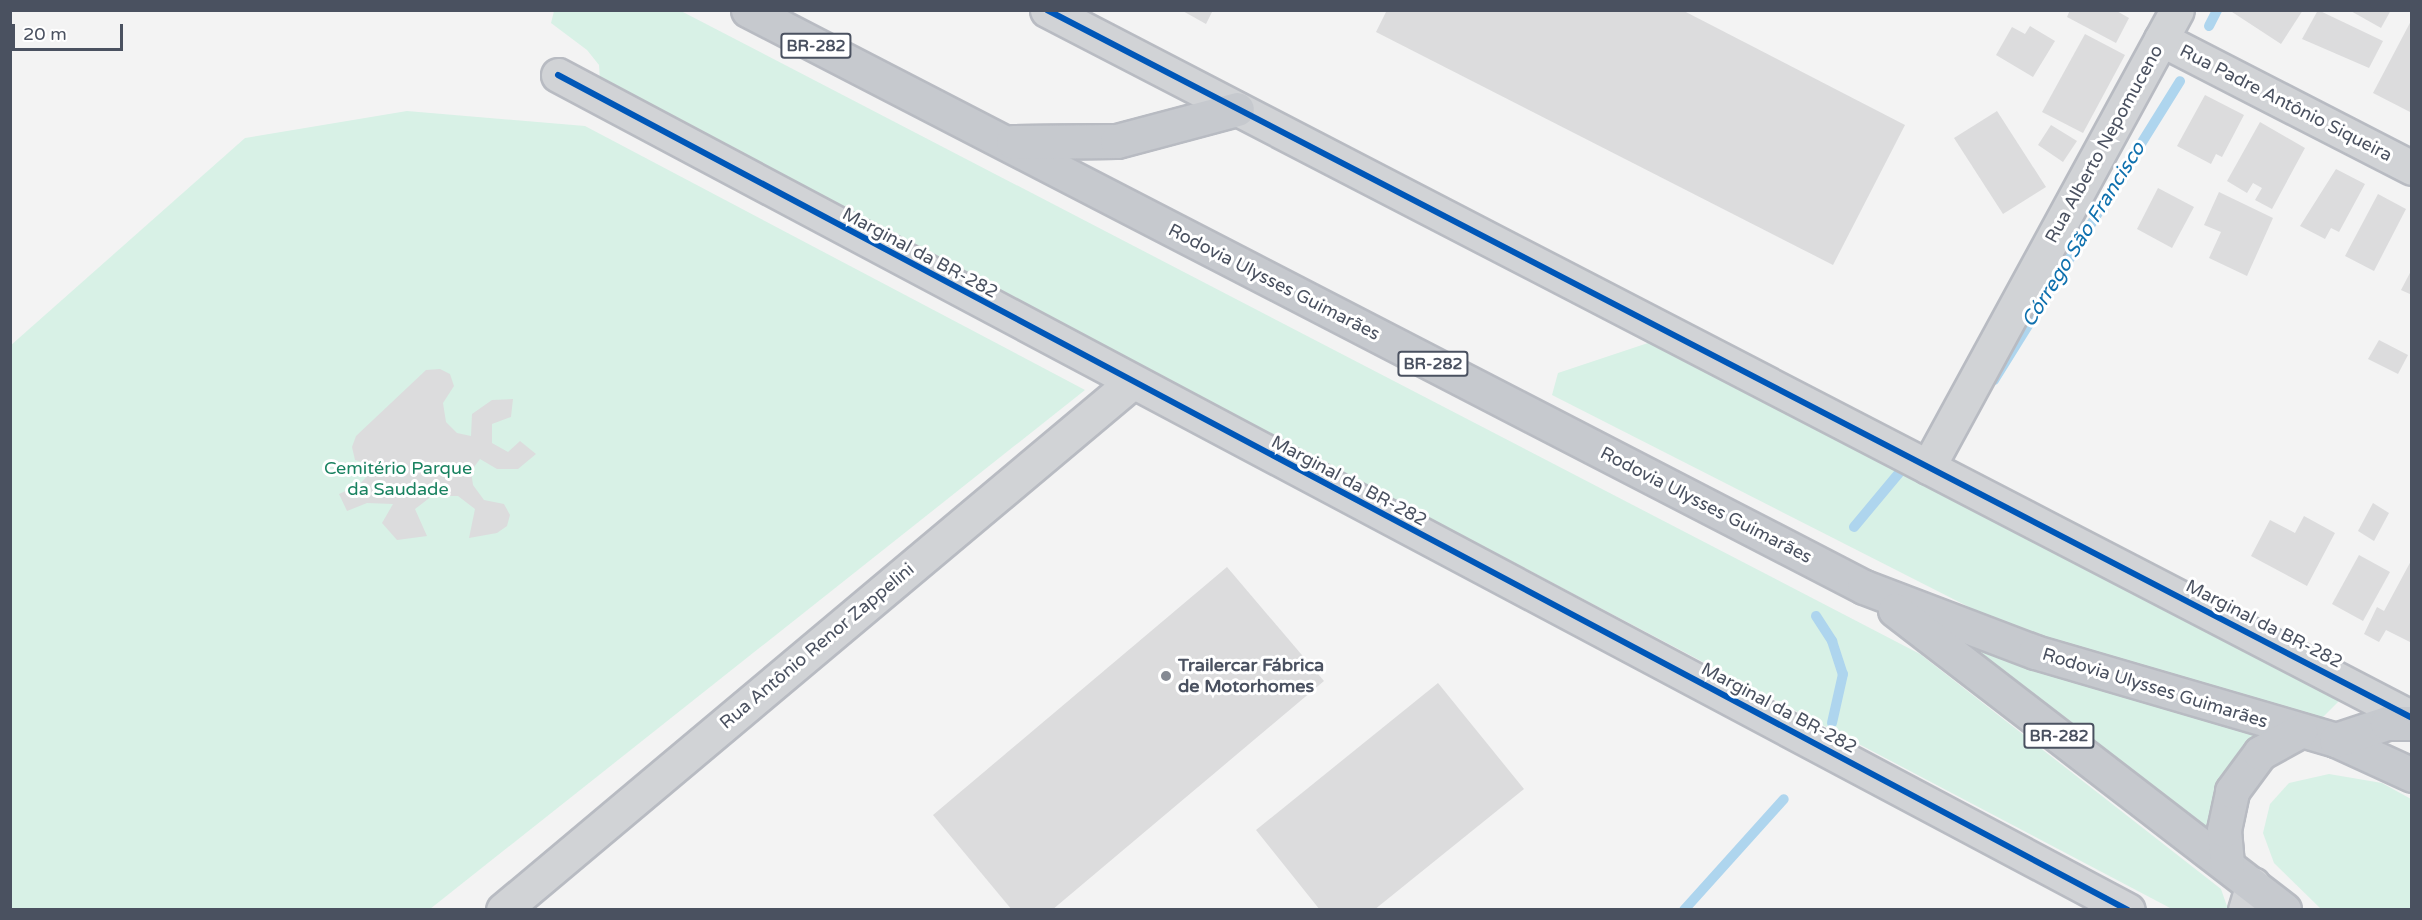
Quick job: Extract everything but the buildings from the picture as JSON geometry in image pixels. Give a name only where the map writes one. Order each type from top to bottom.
[{"type":"highway","name":"Rodovia Ulysses Guimarães","points":[[748,10],[1864,587],[2035,652],[2336,740],[2412,776]]},
{"type":"highway","points":[[1001,141],[1116,141],[1237,109]]},
{"type":"highway","name":"Rodovia Ulysses Guimarães","points":[[1864,587],[2227,864],[2249,897],[2284,909]]},
{"type":"highway","points":[[2336,740],[2387,723],[2412,723]]},
{"type":"highway","points":[[2227,864],[2224,830],[2232,790],[2260,753],[2300,731]]},
{"type":"street","name":"Marginal da BR-282","points":[[1047,10],[2412,717]]},
{"type":"street","name":"Rua Alberto Nepomuceno","points":[[1928,467],[2177,10]]},
{"type":"street","name":"Rua Padre Antônio Siqueira","points":[[2161,39],[2412,168]]},
{"type":"street","name":"Marginal da BR-282","points":[[558,75],[1131,382],[2128,909]]},
{"type":"street","name":"Rua Antônio Renor Zappelini","points":[[503,909],[1131,382]]},
{"type":"green space","points":[[554,11],[681,11],[1920,654],[2221,889],[2228,909],[2172,909],[600,81],[599,65],[587,50],[551,23]]},
{"type":"green space","name":"Cemitério Parque da Saudade","points":[[407,111],[585,126],[1085,390],[430,909],[11,910],[10,346],[245,138]]},
{"type":"green space","points":[[1657,340],[2340,693],[2338,702],[2323,717],[2312,718],[2022,634],[1552,395],[1558,373]]},
{"type":"green space","points":[[1945,639],[2257,735],[2218,792],[2206,838]]},
{"type":"green space","points":[[2329,774],[2382,783],[2411,799],[2411,909],[2321,909],[2274,863],[2263,833],[2270,804],[2289,783]]},
{"type":"waterway","name":"Córrego São Francisco","points":[[2209,26],[2217,10]]},
{"type":"waterway","name":"Córrego São Francisco","points":[[1994,380],[2180,81]]},
{"type":"waterway","name":"Córrego São Francisco","points":[[1854,527],[1899,473]]},
{"type":"waterway","name":"Córrego São Francisco","points":[[1816,616],[1832,641],[1843,674],[1832,723]]},
{"type":"waterway","name":"Córrego São Francisco","points":[[1684,910],[1784,799]]},
{"type":"cycle path","points":[[1047,10],[2412,718]]},
{"type":"cycle path","points":[[558,75],[2128,910]]},
{"type":"place","name":"Trailercar Fábrica de Motorhomes","points":[[1166,676]]}]
